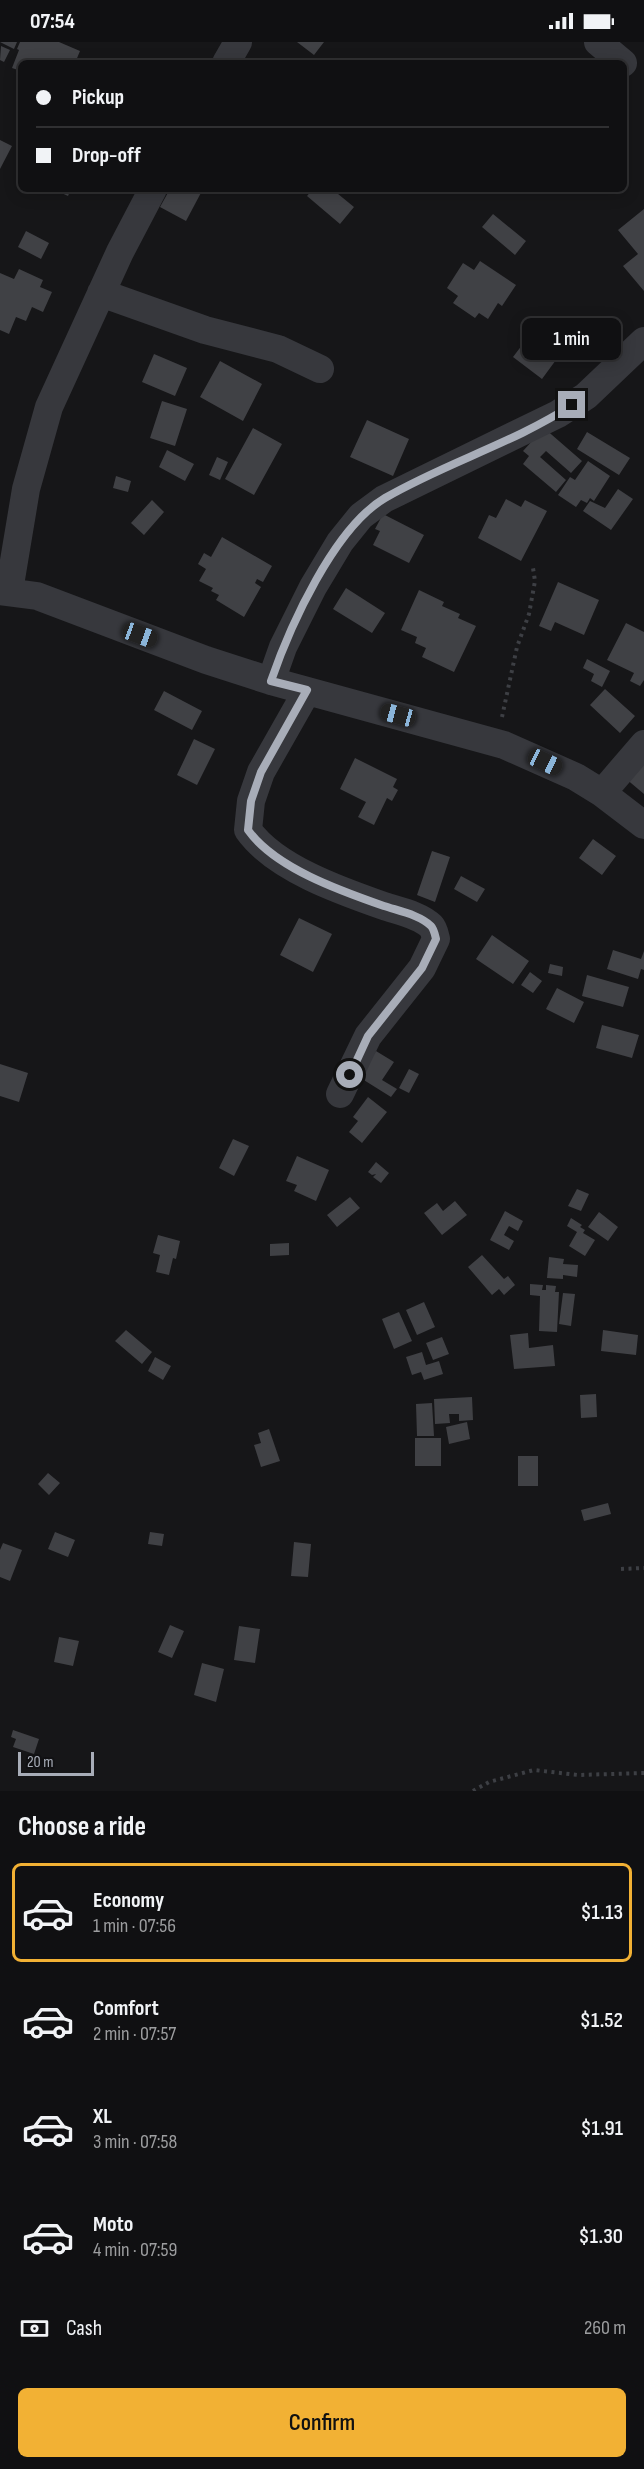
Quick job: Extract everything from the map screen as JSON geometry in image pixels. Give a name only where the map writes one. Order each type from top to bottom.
[{"type":"street","points":[[227,60],[238,42]]},
{"type":"street","points":[[598,42],[620,60]]},
{"type":"street","points":[[627,65],[644,78]]},
{"type":"street","points":[[152,192],[101,293],[50,407],[26,489],[5,591],[37,596],[206,660],[271,681],[504,745],[576,777],[602,793],[644,825]]},
{"type":"street","points":[[101,293],[205,330],[278,349],[320,369]]},
{"type":"street","points":[[271,681],[283,647],[313,586],[340,542],[361,516],[384,499],[558,414],[586,396],[644,341]]},
{"type":"street","points":[[307,690],[261,772],[251,801],[248,830],[258,844],[298,870],[365,899],[419,918],[432,927],[436,939],[422,968],[368,1036],[340,1094]]},
{"type":"street","points":[[602,793],[644,744]]},
{"type":"path","points":[[504,745],[501,728],[502,712],[517,647],[529,614],[535,581],[533,568]]},
{"type":"path","points":[[621,1569],[644,1568]]},
{"type":"path","points":[[473,1791],[489,1782],[534,1770],[578,1775],[644,1773]]},
{"type":"building","points":[[0,42],[17,42],[14,49]]},
{"type":"building","points":[[20,42],[59,42],[80,51],[76,60],[18,60],[18,70],[12,68],[19,50],[17,49]]},
{"type":"building","points":[[297,42],[324,42],[314,55]]},
{"type":"building","points":[[1,46],[10,50],[4,62],[0,60]]},
{"type":"building","points":[[0,140],[12,146],[0,169]]},
{"type":"building","points":[[168,192],[201,192],[186,221],[160,207]]},
{"type":"building","points":[[310,192],[336,192],[354,207],[340,224],[307,196]]},
{"type":"building","points":[[644,209],[644,291],[623,266],[638,254],[618,230]]},
{"type":"building","points":[[493,214],[526,241],[515,255],[482,227]]},
{"type":"building","points":[[26,231],[49,243],[41,259],[18,247]]},
{"type":"building","points":[[480,261],[516,285],[502,306],[498,303],[488,319],[479,313],[475,318],[453,303],[458,296],[447,288],[463,263],[474,270]]},
{"type":"building","points":[[19,269],[43,280],[40,287],[52,292],[43,312],[32,307],[26,321],[16,317],[9,334],[0,330],[0,273],[14,279]]},
{"type":"building","points":[[535,328],[564,349],[542,379],[513,357]]},
{"type":"building","points":[[154,354],[187,368],[175,396],[142,382]]},
{"type":"building","points":[[220,361],[262,384],[243,421],[200,397]]},
{"type":"building","points":[[162,401],[187,409],[175,446],[150,438]]},
{"type":"building","points":[[367,420],[409,439],[393,476],[350,457]]},
{"type":"building","points":[[253,428],[282,444],[254,495],[225,479]]},
{"type":"building","points":[[544,428],[582,461],[571,473],[546,451],[540,457],[566,480],[556,492],[523,464],[529,456],[523,451]]},
{"type":"building","points":[[587,432],[630,458],[619,475],[577,449]]},
{"type":"building","points":[[167,450],[194,464],[185,481],[159,467]]},
{"type":"building","points":[[217,457],[228,462],[220,480],[209,475]]},
{"type":"building","points":[[588,461],[610,476],[594,501],[590,498],[587,503],[581,500],[576,507],[558,495],[570,477],[575,480]]},
{"type":"building","points":[[116,476],[131,481],[128,492],[113,488]]},
{"type":"building","points":[[618,489],[633,499],[611,530],[583,511],[590,501],[605,508]]},
{"type":"building","points":[[506,499],[521,507],[525,500],[547,511],[521,561],[478,538],[489,515],[496,518]]},
{"type":"building","points":[[152,500],[164,512],[144,535],[131,523]]},
{"type":"building","points":[[383,514],[424,535],[409,563],[373,545],[380,531],[375,529]]},
{"type":"building","points":[[222,537],[272,566],[263,582],[257,579],[255,583],[261,587],[244,617],[216,600],[219,595],[211,591],[213,588],[199,581],[206,569],[198,564],[204,553],[211,557]]},
{"type":"building","points":[[558,582],[599,600],[584,635],[555,622],[551,631],[539,626]]},
{"type":"building","points":[[346,588],[385,613],[372,633],[333,609]]},
{"type":"building","points":[[419,590],[444,602],[442,606],[460,614],[458,618],[476,626],[454,672],[422,657],[426,648],[415,643],[417,637],[401,630]]},
{"type":"building","points":[[626,623],[644,632],[644,680],[640,686],[630,681],[634,673],[607,660]]},
{"type":"building","points":[[587,659],[610,671],[602,687],[591,681],[594,674],[583,668]]},
{"type":"building","points":[[605,689],[635,716],[620,733],[590,705]]},
{"type":"building","points":[[164,691],[202,711],[192,730],[154,710]]},
{"type":"building","points":[[194,739],[215,749],[197,785],[177,775]]},
{"type":"building","points":[[644,757],[644,794],[625,778]]},
{"type":"building","points":[[355,758],[397,779],[393,787],[398,790],[392,801],[387,798],[374,825],[358,817],[366,802],[340,789]]},
{"type":"building","points":[[593,839],[616,856],[602,875],[579,858]]},
{"type":"building","points":[[432,851],[450,857],[435,902],[417,895]]},
{"type":"building","points":[[461,876],[485,889],[477,902],[454,889]]},
{"type":"building","points":[[299,918],[332,934],[313,972],[280,955]]},
{"type":"building","points":[[492,935],[529,961],[513,984],[476,959]]},
{"type":"building","points":[[613,950],[641,959],[644,951],[644,970],[641,969],[638,979],[607,969]]},
{"type":"building","points":[[550,964],[563,967],[562,976],[548,973]]},
{"type":"building","points":[[530,972],[542,981],[533,993],[521,985]]},
{"type":"building","points":[[587,975],[629,987],[623,1007],[582,996]]},
{"type":"building","points":[[557,988],[584,1002],[574,1023],[546,1009]]},
{"type":"building","points":[[602,1025],[639,1035],[632,1058],[596,1048]]},
{"type":"building","points":[[376,1051],[394,1062],[382,1080],[397,1089],[391,1097],[359,1077]]},
{"type":"building","points":[[0,1064],[28,1073],[19,1102],[0,1096]]},
{"type":"building","points":[[409,1069],[419,1074],[409,1093],[399,1088]]},
{"type":"building","points":[[368,1097],[387,1112],[362,1143],[349,1132],[358,1121],[353,1117]]},
{"type":"building","points":[[233,1139],[249,1146],[234,1176],[219,1168]]},
{"type":"building","points":[[297,1156],[329,1170],[316,1201],[294,1191],[297,1185],[286,1181]]},
{"type":"building","points":[[376,1162],[389,1173],[381,1183],[373,1177],[376,1174],[372,1175],[368,1172]]},
{"type":"building","points":[[577,1189],[589,1194],[581,1211],[568,1206]]},
{"type":"building","points":[[350,1197],[360,1208],[337,1227],[327,1215]]},
{"type":"building","points":[[455,1201],[467,1215],[442,1235],[424,1213],[437,1203],[443,1211]]},
{"type":"building","points":[[505,1211],[523,1221],[518,1231],[509,1226],[504,1235],[514,1241],[509,1250],[490,1240]]},
{"type":"building","points":[[599,1212],[618,1227],[608,1241],[588,1227]]},
{"type":"building","points":[[571,1218],[582,1225],[580,1227],[585,1230],[583,1233],[595,1240],[585,1256],[569,1246],[577,1232],[567,1226]]},
{"type":"building","points":[[158,1235],[180,1241],[169,1275],[156,1272],[160,1255],[153,1253]]},
{"type":"building","points":[[289,1243],[289,1255],[270,1256],[270,1244]]},
{"type":"building","points":[[482,1255],[504,1279],[508,1276],[515,1285],[504,1295],[499,1289],[492,1295],[468,1267]]},
{"type":"building","points":[[549,1257],[564,1259],[563,1264],[578,1265],[577,1277],[563,1275],[563,1279],[547,1278]]},
{"type":"building","points":[[530,1284],[543,1285],[542,1290],[546,1290],[546,1285],[556,1286],[555,1292],[559,1292],[557,1332],[539,1331],[540,1296],[530,1295]]},
{"type":"building","points":[[563,1293],[575,1294],[571,1326],[559,1324]]},
{"type":"building","points":[[424,1302],[435,1327],[417,1335],[406,1310]]},
{"type":"building","points":[[399,1312],[412,1341],[394,1349],[382,1319]]},
{"type":"building","points":[[126,1330],[152,1352],[142,1364],[115,1341]]},
{"type":"building","points":[[603,1330],[638,1335],[636,1355],[601,1351]]},
{"type":"building","points":[[528,1333],[529,1348],[553,1345],[555,1366],[514,1369],[510,1335]]},
{"type":"building","points":[[442,1337],[449,1354],[433,1360],[426,1343]]},
{"type":"building","points":[[422,1352],[426,1365],[439,1361],[443,1374],[424,1380],[421,1372],[412,1375],[406,1357]]},
{"type":"building","points":[[155,1357],[171,1366],[163,1380],[148,1371]]},
{"type":"building","points":[[596,1394],[597,1417],[581,1418],[580,1395]]},
{"type":"building","points":[[472,1397],[473,1420],[459,1421],[459,1414],[449,1414],[450,1423],[435,1424],[434,1399]]},
{"type":"building","points":[[432,1403],[434,1436],[417,1436],[416,1404]]},
{"type":"building","points":[[467,1422],[470,1439],[449,1444],[446,1427]]},
{"type":"building","points":[[269,1429],[280,1461],[261,1467],[254,1445],[261,1443],[258,1433]]},
{"type":"building","points":[[415,1438],[441,1438],[441,1466],[415,1466]]},
{"type":"building","points":[[518,1456],[538,1456],[538,1486],[518,1486]]},
{"type":"building","points":[[48,1473],[60,1483],[49,1495],[38,1484]]},
{"type":"building","points":[[608,1503],[611,1514],[584,1521],[581,1510]]},
{"type":"building","points":[[55,1532],[75,1540],[68,1557],[48,1549]]},
{"type":"building","points":[[150,1532],[164,1534],[162,1546],[148,1544]]},
{"type":"building","points":[[294,1542],[311,1544],[308,1577],[291,1576]]},
{"type":"building","points":[[3,1543],[22,1550],[10,1581],[0,1577],[0,1550]]},
{"type":"building","points":[[170,1625],[184,1631],[172,1658],[158,1652]]},
{"type":"building","points":[[239,1626],[260,1629],[255,1663],[234,1660]]},
{"type":"building","points":[[59,1637],[79,1641],[73,1666],[54,1662]]},
{"type":"building","points":[[202,1663],[224,1669],[216,1702],[194,1695]]},
{"type":"building","points":[[13,1730],[39,1739],[34,1754],[13,1747],[16,1739],[11,1737]]},
{"type":"route","points":[[350,1075],[368,1036],[422,968],[436,939],[432,927],[419,918],[365,899],[298,870],[258,844],[248,830],[251,801],[261,772],[307,690],[271,681],[283,647],[313,586],[340,542],[361,516],[384,499],[518,435],[572,405]]}]
